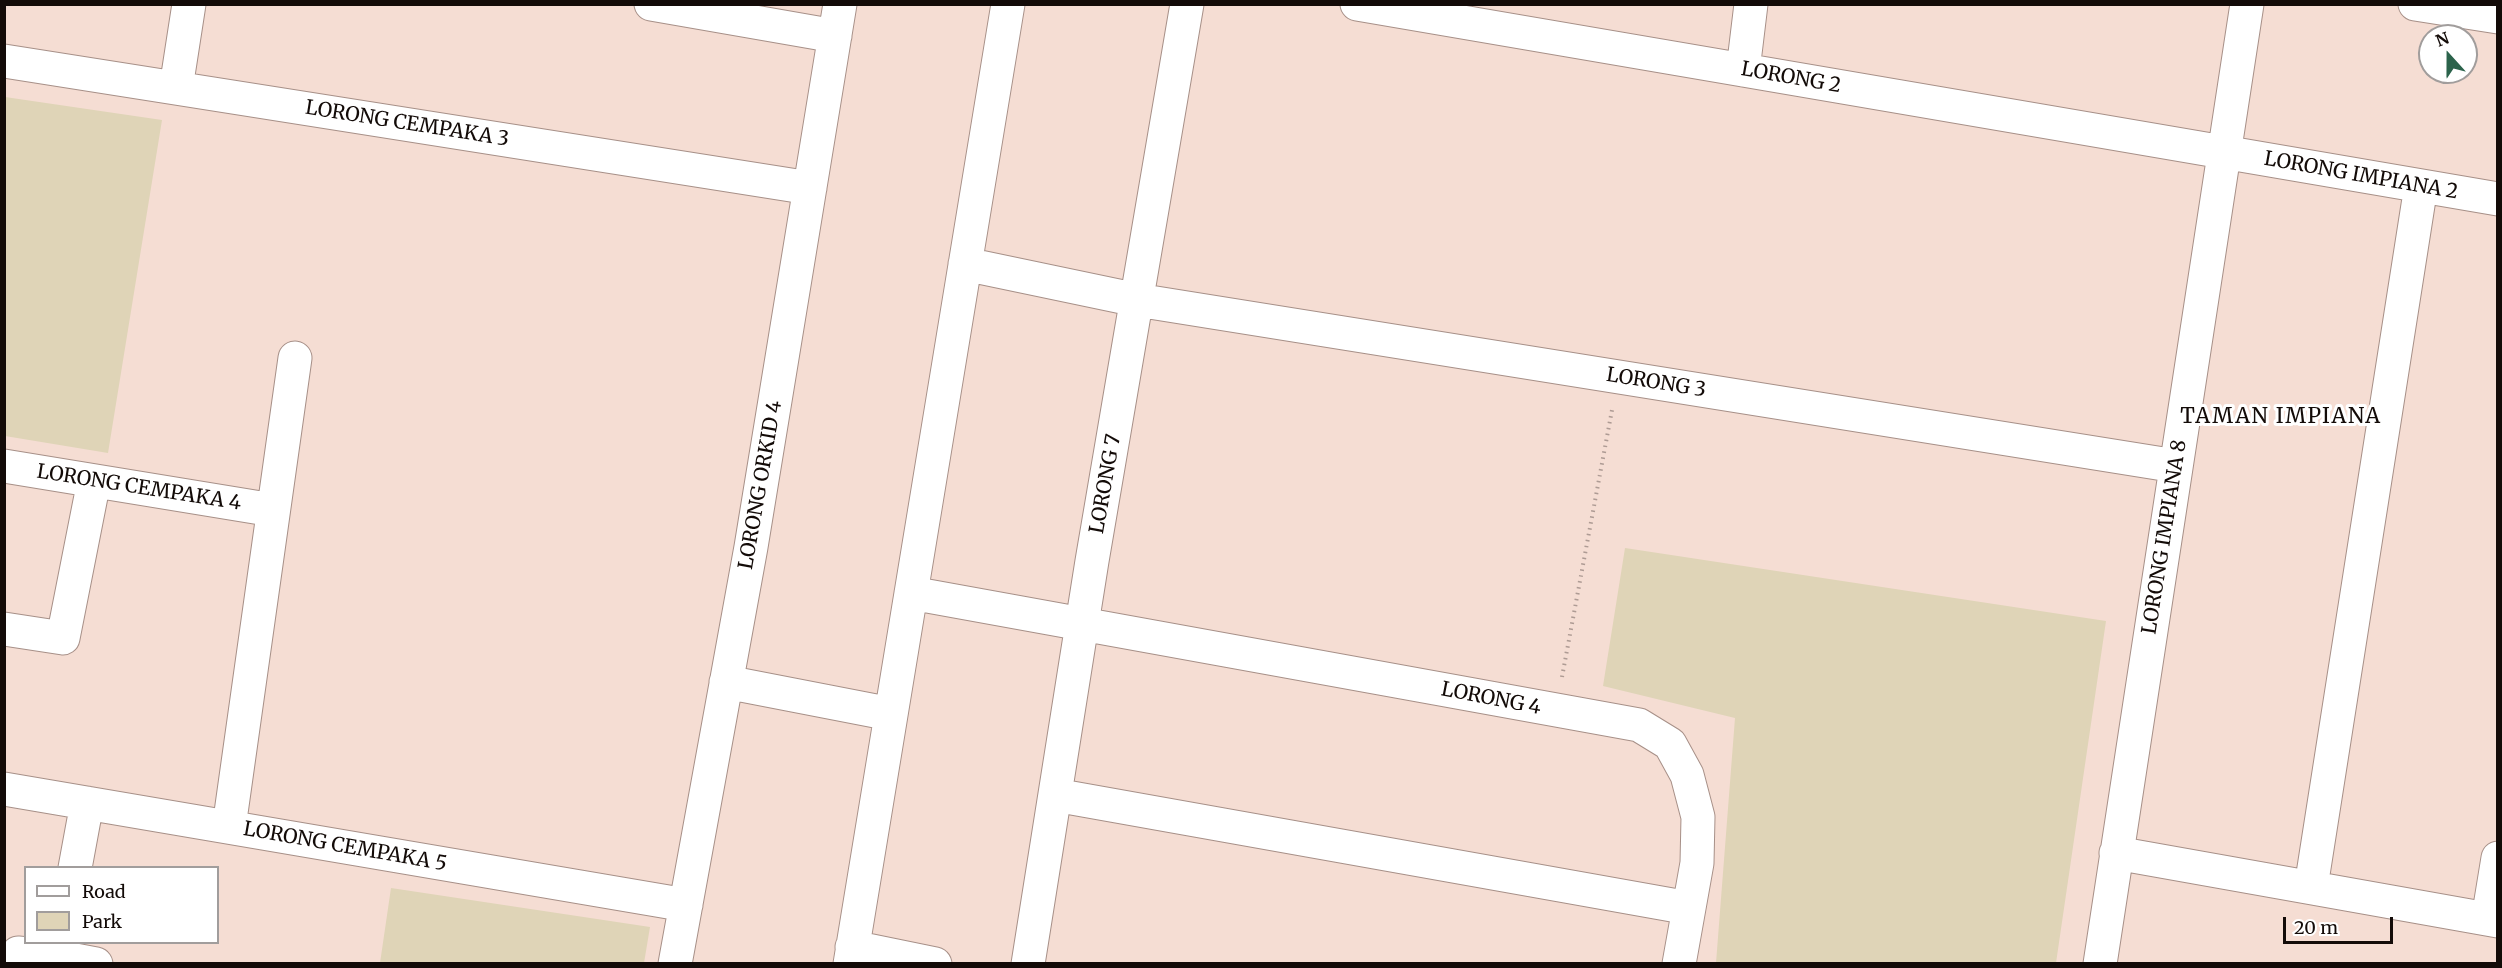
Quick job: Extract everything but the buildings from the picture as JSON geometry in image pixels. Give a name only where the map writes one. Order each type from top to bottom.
[{"type":"street","points":[[176,88],[189,4]]},
{"type":"street","points":[[651,4],[837,20]]},
{"type":"street","points":[[935,963],[851,955],[1008,4]]},
{"type":"street","name":"LORONG 7","points":[[1032,963],[1055,795],[1187,4]]},
{"type":"street","name":"LORONG 2","points":[[1357,4],[2225,153]]},
{"type":"street","points":[[1743,70],[1751,4]]},
{"type":"street","name":"LORONG IMPIANA 8","points":[[2100,963],[2247,4]]},
{"type":"street","points":[[2415,4],[2498,17]]},
{"type":"street","name":"LORONG ORKID 4","points":[[675,963],[751,547],[837,20]]},
{"type":"street","name":"LORONG CEMPAKA 3","points":[[4,61],[810,188]]},
{"type":"street","name":"LORONG IMPIANA 2","points":[[2225,153],[2498,199]]},
{"type":"street","points":[[2311,887],[2421,186]]},
{"type":"street","name":"LORONG 3","points":[[965,264],[1137,300],[2176,466]]},
{"type":"street","points":[[229,827],[295,358]]},
{"type":"street","name":"LORONG CEMPAKA 4","points":[[4,466],[273,510]]},
{"type":"street","points":[[4,629],[63,638],[94,481]]},
{"type":"street","name":"LORONG 4","points":[[911,592],[1639,725],[1670,744],[1687,775],[1698,817],[1697,863],[1679,963]]},
{"type":"street","points":[[726,682],[891,714]]},
{"type":"street","name":"LORONG CEMPAKA 5","points":[[4,789],[686,905]]},
{"type":"street","points":[[1055,795],[1689,908]]},
{"type":"street","points":[[75,866],[87,803]]},
{"type":"street","points":[[2116,853],[2493,920],[2498,858]]},
{"type":"street","points":[[13,956],[60,950],[96,963]]},
{"type":"path","points":[[1556,711],[1618,377]]},
{"type":"green space","points":[[5,97],[162,120],[108,453],[5,436]]},
{"type":"green space","points":[[1625,548],[2106,621],[2056,963],[1716,963],[1735,718],[1603,686]]},
{"type":"green space","points":[[391,888],[650,927],[644,963],[380,963]]},
{"type":"district","name":"TAMAN IMPIANA","points":[[2281,417]]}]
